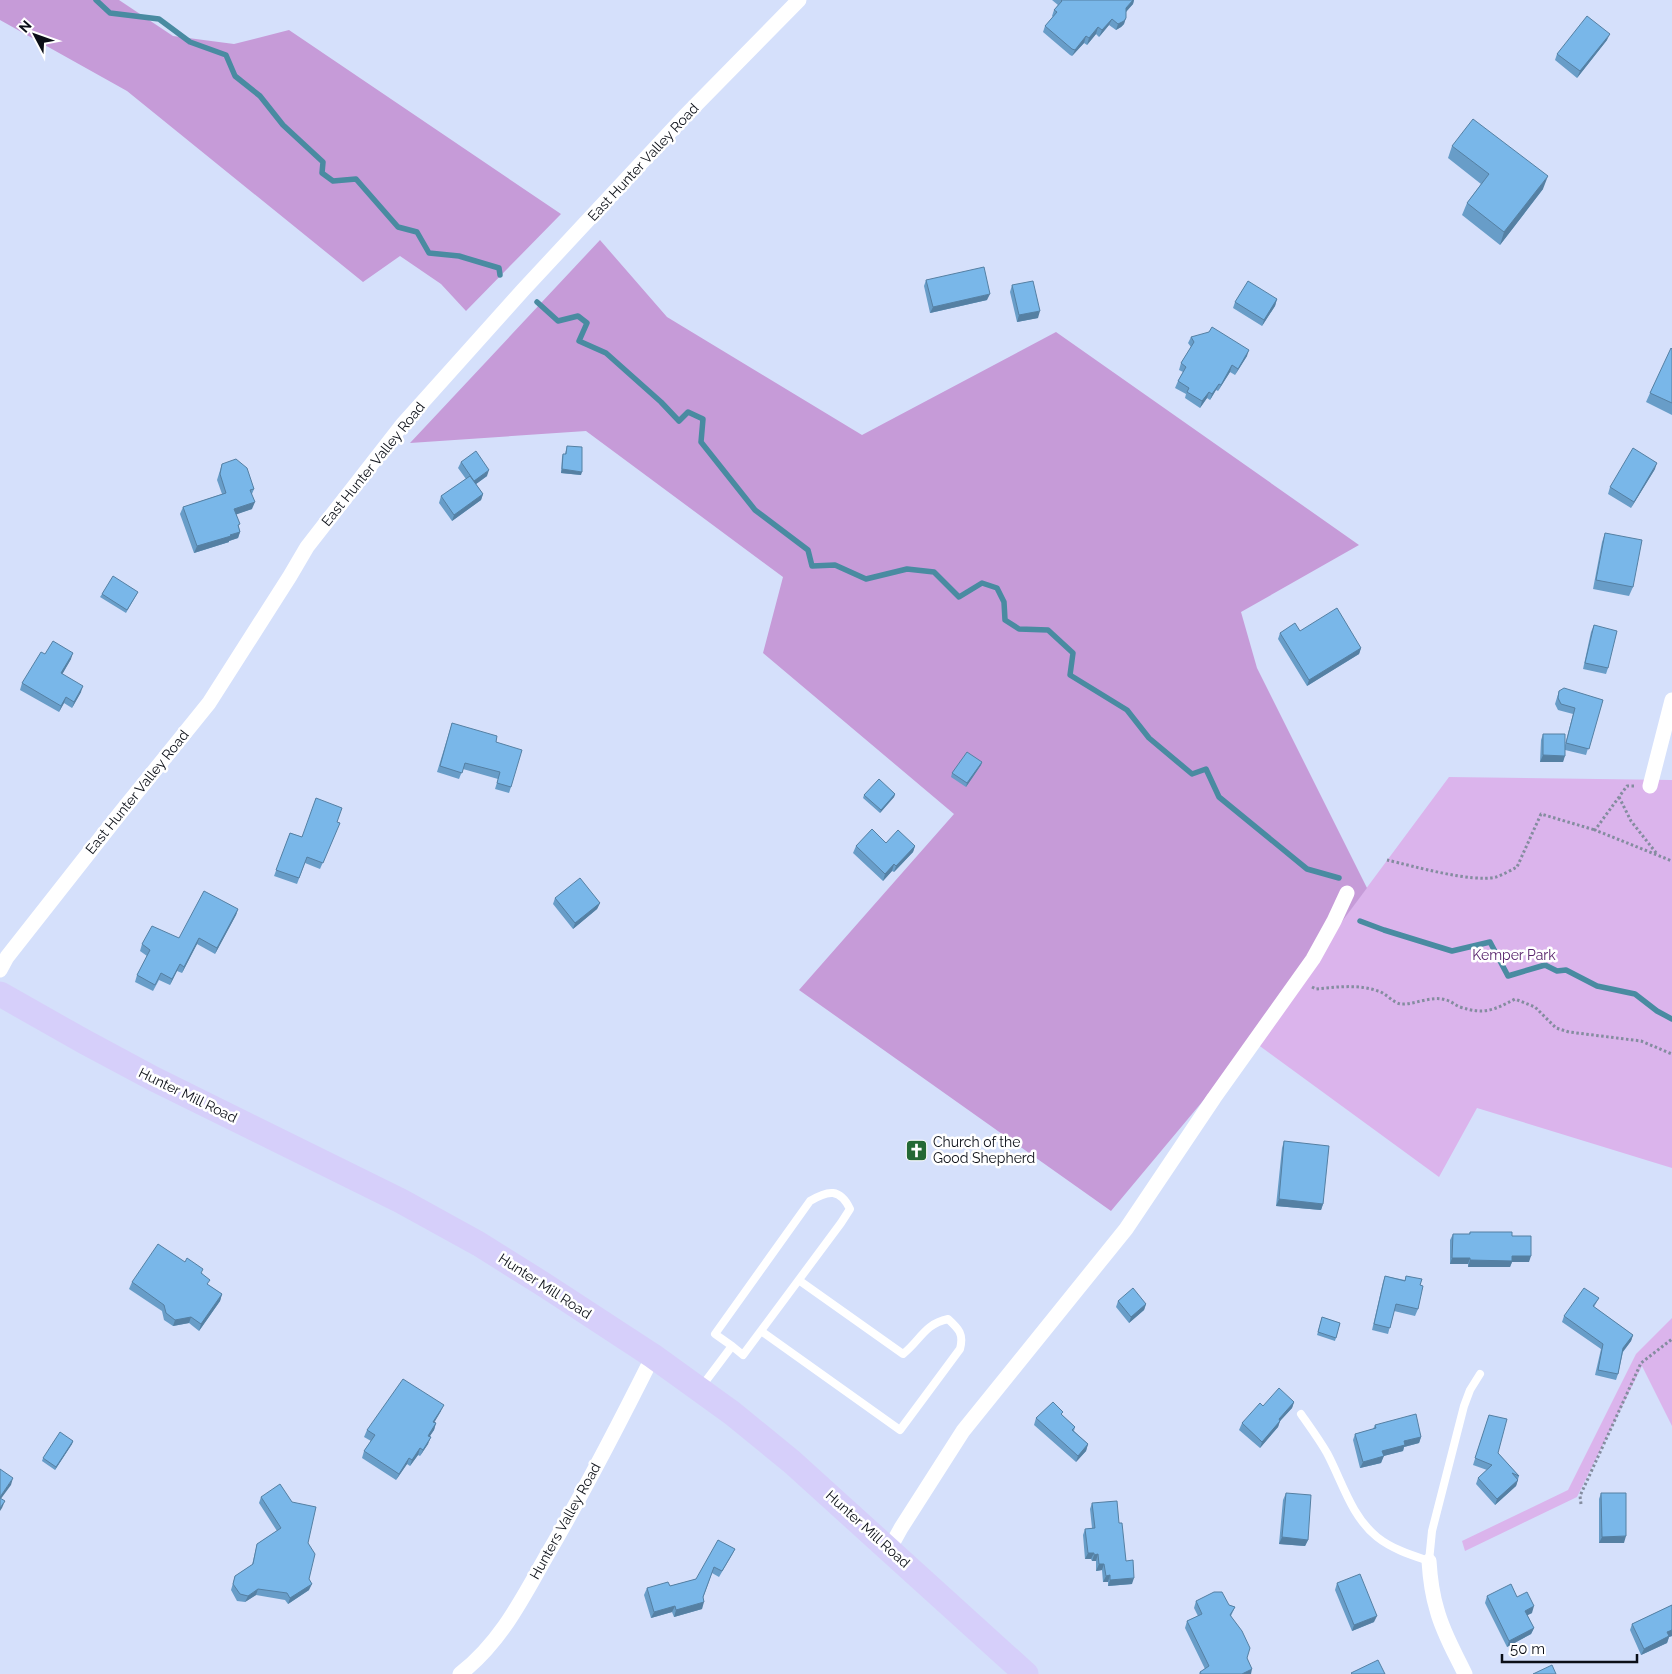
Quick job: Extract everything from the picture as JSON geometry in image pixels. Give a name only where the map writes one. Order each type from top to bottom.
[{"type":"main road","name":"Hunter Mill Road","points":[[0,994],[154,1079],[402,1201],[486,1248],[653,1356],[732,1413],[792,1462],[890,1548],[1026,1674]]},
{"type":"street","name":"East Hunter Valley Road","points":[[0,970],[7,957],[209,703],[307,547],[402,425],[684,117],[799,0]]},
{"type":"street","points":[[1650,786],[1672,700]]},
{"type":"street","points":[[890,1548],[963,1432],[1126,1229],[1214,1098],[1313,959],[1347,893]]},
{"type":"street","name":"Hunters Valley Road","points":[[460,1674],[492,1644],[506,1626],[564,1525],[653,1356]]},
{"type":"street","points":[[1429,1561],[1431,1586],[1436,1610],[1445,1634],[1465,1674]]},
{"type":"lane","points":[[824,1192],[835,1193],[845,1199],[850,1209],[800,1281],[743,1355],[715,1334],[810,1201],[824,1192]]},
{"type":"lane","points":[[762,1331],[900,1430],[960,1349],[963,1339],[958,1327],[948,1319],[938,1321],[924,1330],[911,1348],[903,1354],[800,1281]]},
{"type":"lane","points":[[699,1390],[732,1346]]},
{"type":"lane","points":[[1301,1414],[1326,1452],[1363,1524],[1378,1538],[1398,1550],[1429,1561],[1432,1532],[1464,1406],[1470,1390],[1480,1374]]},
{"type":"path","points":[[1595,830],[1627,786],[1650,786]]},
{"type":"path","points":[[1619,797],[1632,820],[1657,855]]},
{"type":"path","points":[[1388,860],[1432,871],[1478,878],[1496,877],[1517,867],[1541,814],[1595,830],[1672,861]]},
{"type":"path","points":[[1298,980],[1316,989],[1351,986],[1376,990],[1387,994],[1392,1000],[1400,1004],[1439,999],[1447,1000],[1459,1007],[1483,1011],[1494,1010],[1515,999],[1535,1007],[1556,1028],[1569,1032],[1641,1040],[1672,1054]]},
{"type":"path","points":[[1581,1504],[1580,1496],[1641,1362],[1672,1339]]},
{"type":"green space","name":"Kemper Park","points":[[1449,777],[1672,780],[1672,1168],[1477,1108],[1439,1177],[1253,1041]]},
{"type":"green space","points":[[1672,1318],[1672,1426],[1642,1366],[1577,1497],[1465,1551],[1462,1541],[1568,1490],[1636,1354]]},
{"type":"shaded area","points":[[0,0],[119,0],[173,36],[234,44],[289,30],[561,214],[466,311],[441,284],[400,256],[363,282],[127,91],[0,20]]},
{"type":"shaded area","points":[[600,240],[667,317],[862,435],[1056,332],[1359,545],[1241,612],[1257,668],[1367,888],[1253,1041],[1111,1211],[799,990],[954,814],[763,653],[783,577],[586,431],[410,443]]},
{"type":"building","points":[[1061,0],[1133,0],[1126,8],[1126,18],[1124,21],[1118,24],[1112,19],[1102,30],[1098,27],[1089,38],[1086,36],[1075,50],[1045,26],[1057,12],[1054,10]]},
{"type":"building","points":[[1587,16],[1610,34],[1580,71],[1557,54]]},
{"type":"building","points":[[1473,119],[1548,176],[1504,232],[1467,203],[1489,174],[1452,146]]},
{"type":"building","points":[[984,267],[990,294],[933,307],[926,280]]},
{"type":"building","points":[[1033,281],[1040,311],[1019,315],[1012,285]]},
{"type":"building","points":[[1248,281],[1277,299],[1264,320],[1235,302]]},
{"type":"building","points":[[1212,327],[1249,350],[1238,369],[1232,365],[1221,385],[1219,384],[1212,394],[1209,392],[1202,401],[1187,392],[1189,388],[1178,381],[1186,367],[1181,363],[1194,342],[1191,337],[1209,332]]},
{"type":"building","points":[[1672,349],[1672,403],[1650,393]]},
{"type":"building","points":[[567,446],[582,447],[582,472],[562,469],[563,454],[566,454]]},
{"type":"building","points":[[1633,448],[1657,463],[1634,502],[1610,487]]},
{"type":"building","points":[[476,451],[489,470],[474,481],[461,462]]},
{"type":"building","points":[[236,459],[247,468],[254,489],[250,490],[255,502],[234,509],[240,524],[238,525],[240,532],[197,546],[183,507],[226,493],[220,474],[222,464]]},
{"type":"building","points":[[470,476],[483,494],[454,515],[441,496]]},
{"type":"building","points":[[1605,533],[1642,540],[1633,587],[1596,580]]},
{"type":"building","points":[[113,576],[138,592],[127,610],[102,594]]},
{"type":"building","points":[[1337,608],[1361,648],[1309,680],[1280,633],[1295,623],[1300,631]]},
{"type":"building","points":[[1594,625],[1617,631],[1608,668],[1585,663]]},
{"type":"building","points":[[53,641],[73,653],[61,673],[83,686],[74,702],[66,697],[61,706],[22,683],[41,652],[45,654]]},
{"type":"building","points":[[1564,688],[1603,700],[1589,749],[1566,743],[1575,708],[1561,704],[1558,698],[1559,691]]},
{"type":"building","points":[[452,723],[497,736],[496,742],[522,750],[511,787],[497,783],[500,772],[465,763],[462,773],[440,766]]},
{"type":"building","points":[[1543,734],[1565,734],[1565,756],[1543,755]]},
{"type":"building","points":[[967,752],[982,762],[967,783],[952,773]]},
{"type":"building","points":[[879,779],[895,794],[881,810],[864,795]]},
{"type":"building","points":[[316,798],[342,808],[337,822],[340,823],[323,863],[307,857],[299,878],[276,870],[290,833],[302,837]]},
{"type":"building","points":[[872,829],[886,843],[898,830],[915,846],[896,866],[894,864],[885,874],[856,846]]},
{"type":"building","points":[[580,878],[600,903],[575,923],[555,898]]},
{"type":"building","points":[[204,891],[238,909],[217,948],[199,938],[184,967],[180,964],[172,979],[161,973],[155,985],[137,975],[150,950],[142,944],[152,926],[179,938]]},
{"type":"building","points":[[1284,1141],[1329,1146],[1323,1204],[1279,1199]]},
{"type":"building","points":[[1470,1232],[1512,1232],[1512,1236],[1531,1236],[1531,1256],[1512,1256],[1512,1261],[1452,1258],[1453,1234],[1470,1234]]},
{"type":"building","points":[[158,1244],[185,1262],[187,1258],[203,1269],[201,1273],[210,1280],[207,1284],[222,1294],[201,1324],[191,1317],[175,1320],[166,1313],[164,1305],[132,1282]]},
{"type":"building","points":[[1385,1276],[1405,1281],[1406,1276],[1422,1279],[1420,1285],[1423,1286],[1418,1309],[1396,1304],[1390,1328],[1374,1324]]},
{"type":"building","points":[[1133,1288],[1146,1304],[1131,1317],[1118,1301]]},
{"type":"building","points":[[1584,1288],[1599,1298],[1593,1306],[1633,1335],[1623,1348],[1618,1374],[1598,1370],[1603,1344],[1564,1316]]},
{"type":"building","points":[[1322,1317],[1340,1323],[1336,1338],[1318,1332]]},
{"type":"building","points":[[403,1379],[444,1405],[433,1422],[436,1423],[428,1436],[431,1437],[423,1450],[420,1448],[412,1460],[409,1458],[399,1474],[364,1451],[375,1435],[367,1430]]},
{"type":"building","points":[[1279,1388],[1294,1402],[1262,1442],[1242,1423],[1260,1403],[1263,1406]]},
{"type":"building","points":[[1053,1402],[1063,1412],[1061,1414],[1075,1427],[1072,1430],[1088,1444],[1078,1456],[1036,1418]]},
{"type":"building","points":[[1416,1414],[1421,1437],[1404,1441],[1405,1445],[1382,1451],[1384,1456],[1363,1462],[1355,1434],[1376,1428],[1375,1425]]},
{"type":"building","points":[[1489,1415],[1507,1419],[1498,1453],[1519,1476],[1512,1473],[1518,1480],[1497,1499],[1478,1478],[1492,1465],[1475,1458]]},
{"type":"building","points":[[60,1432],[73,1441],[56,1467],[43,1458]]},
{"type":"building","points":[[0,1469],[13,1478],[0,1497]]},
{"type":"building","points":[[280,1484],[292,1502],[316,1507],[308,1543],[315,1554],[309,1579],[312,1584],[290,1598],[287,1593],[258,1589],[248,1596],[240,1594],[233,1584],[235,1576],[253,1564],[257,1544],[281,1528],[261,1497]]},
{"type":"building","points":[[1286,1493],[1311,1495],[1308,1540],[1282,1537]]},
{"type":"building","points":[[1601,1493],[1626,1493],[1626,1536],[1602,1537]]},
{"type":"building","points":[[0,1498],[5,1501],[0,1508]]},
{"type":"building","points":[[1117,1501],[1119,1523],[1122,1523],[1126,1561],[1133,1560],[1134,1578],[1110,1580],[1110,1575],[1106,1576],[1104,1564],[1099,1564],[1098,1554],[1088,1553],[1085,1529],[1095,1528],[1092,1503]]},
{"type":"building","points":[[718,1540],[735,1549],[722,1571],[714,1567],[703,1597],[704,1602],[676,1610],[675,1606],[654,1612],[647,1588],[668,1582],[670,1586],[696,1579]]},
{"type":"building","points":[[1360,1574],[1377,1616],[1354,1625],[1337,1583]]},
{"type":"building","points":[[1511,1584],[1517,1597],[1527,1592],[1534,1606],[1525,1611],[1534,1628],[1509,1641],[1487,1596]]},
{"type":"building","points":[[1214,1592],[1222,1592],[1229,1605],[1235,1607],[1230,1615],[1242,1631],[1250,1648],[1247,1658],[1252,1669],[1242,1674],[1201,1674],[1200,1672],[1209,1666],[1187,1621],[1202,1614],[1196,1601]]},
{"type":"building","points":[[1672,1605],[1672,1630],[1667,1632],[1669,1636],[1644,1649],[1632,1624]]},
{"type":"building","points":[[1378,1660],[1385,1674],[1351,1673]]},
{"type":"building","points":[[1552,1665],[1556,1674],[1533,1674]]},
{"type":"waterway","points":[[96,0],[110,13],[159,19],[190,42],[226,55],[235,76],[260,96],[283,125],[323,162],[322,173],[333,181],[356,179],[398,227],[417,232],[429,253],[459,256],[499,268],[500,275]]},
{"type":"waterway","points":[[537,302],[558,321],[578,316],[587,323],[579,341],[606,353],[661,402],[679,421],[688,412],[703,419],[701,442],[755,510],[808,550],[812,566],[835,565],[866,579],[907,569],[934,572],[959,597],[982,583],[997,588],[1004,602],[1005,620],[1019,629],[1048,630],[1073,653],[1070,675],[1127,710],[1149,738],[1192,774],[1206,769],[1219,797],[1307,869],[1339,878]]},
{"type":"waterway","points":[[1360,921],[1452,951],[1490,942],[1508,976],[1545,965],[1557,971],[1566,970],[1597,986],[1635,994],[1657,1011],[1672,1019]]},
{"type":"place","name":"Church of the Good Shepherd","points":[[917,1150]]}]
